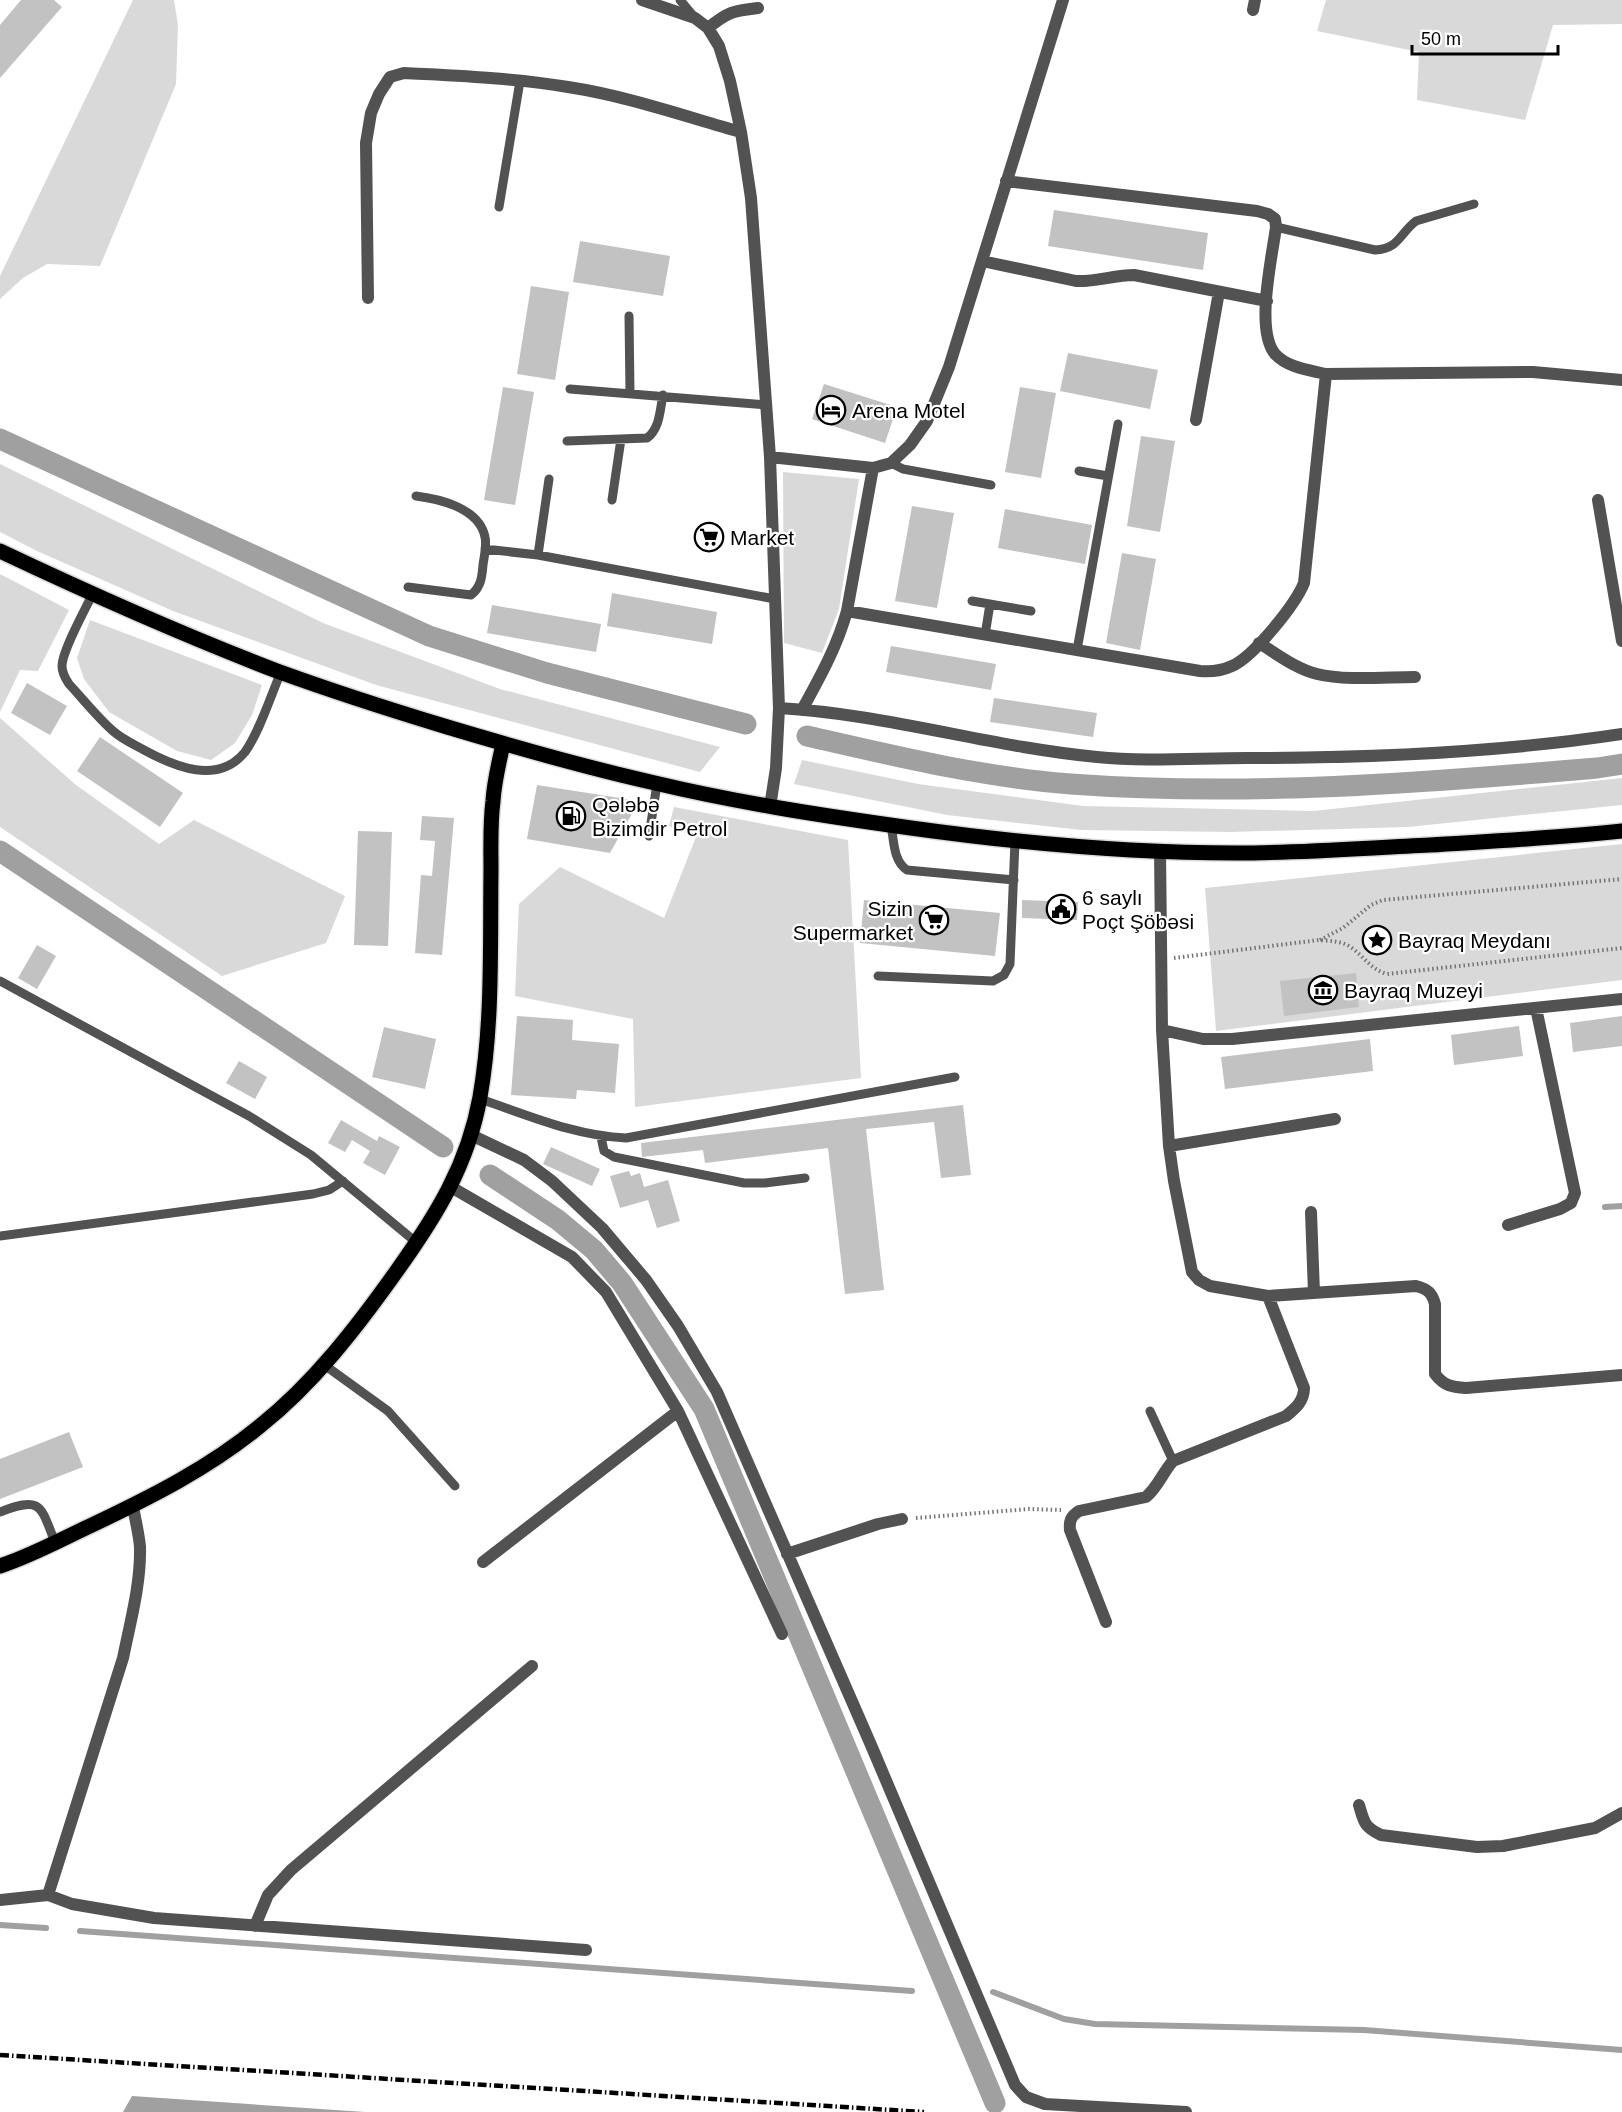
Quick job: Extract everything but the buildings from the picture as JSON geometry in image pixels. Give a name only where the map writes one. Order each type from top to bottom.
[{"type":"main road","points":[[0,551],[92,595],[210,645],[378,706],[503,744],[657,784],[770,807],[1015,841],[1235,853],[1331,851],[1622,831]]},
{"type":"main road","points":[[0,1566],[133,1506],[182,1480],[261,1426],[323,1365],[374,1302],[417,1243],[451,1187],[471,1135],[480,1099],[486,1056],[488,1013],[492,802],[503,744]]},
{"type":"street","points":[[642,0],[695,18],[708,28],[720,46],[741,132],[751,198],[770,457],[779,708],[777,757],[770,807]]},
{"type":"street","points":[[770,457],[873,468],[891,463],[910,445],[927,421],[949,367],[1063,0]]},
{"type":"street","points":[[708,28],[733,11],[758,8]]},
{"type":"street","points":[[368,298],[366,142],[371,114],[379,94],[390,77],[404,72],[570,87],[617,97],[741,132]]},
{"type":"street","points":[[1006,181],[1268,214],[1275,219],[1276,227],[1264,321],[1267,338],[1275,353],[1294,366],[1326,374],[1533,372],[1622,380]]},
{"type":"street","points":[[982,261],[1076,281],[1089,282],[1122,275],[1134,275],[1267,301]]},
{"type":"street","points":[[1196,420],[1219,292]]},
{"type":"street","points":[[847,611],[1200,671],[1215,672],[1233,666],[1252,652],[1299,597],[1304,583],[1326,374]]},
{"type":"street","points":[[802,710],[831,657],[847,611],[873,468]]},
{"type":"street","points":[[1598,500],[1622,641]]},
{"type":"street","points":[[1259,643],[1304,670],[1316,674],[1415,677]]},
{"type":"street","points":[[779,708],[871,719],[1059,753],[1101,758],[1354,758],[1510,748],[1622,734]]},
{"type":"street","points":[[1160,850],[1162,1030],[1169,1146],[1192,1272],[1199,1280],[1210,1286],[1268,1296],[1416,1286],[1425,1288],[1432,1294],[1435,1304],[1435,1374],[1441,1382],[1450,1387],[1466,1388],[1622,1375]]},
{"type":"street","points":[[1162,1030],[1203,1039],[1232,1039],[1622,999]]},
{"type":"street","points":[[1508,1225],[1560,1209],[1571,1203],[1575,1193],[1536,1008]]},
{"type":"street","points":[[1169,1146],[1335,1119]]},
{"type":"street","points":[[471,1135],[524,1160],[552,1181],[602,1227],[646,1280],[678,1326],[717,1392],[871,1745],[1015,2085],[1026,2097],[1045,2104],[1186,2112]]},
{"type":"street","points":[[451,1187],[572,1257],[606,1292],[678,1411],[782,1634]]},
{"type":"street","points":[[1311,1212],[1314,1293]]},
{"type":"street","points":[[1106,1622],[1070,1530],[1069,1522],[1073,1514],[1079,1511],[1146,1497],[1153,1491],[1173,1461],[1286,1416],[1297,1407],[1304,1397],[1304,1388],[1268,1296]]},
{"type":"street","points":[[483,1562],[678,1411]]},
{"type":"street","points":[[48,1895],[123,1658],[129,1631],[138,1579],[140,1547],[133,1506]]},
{"type":"street","points":[[787,1554],[878,1524],[902,1519]]},
{"type":"street","points":[[255,1926],[268,1895],[291,1870],[532,1665]]},
{"type":"street","points":[[1359,1805],[1364,1823],[1369,1830],[1380,1835],[1477,1847],[1503,1846],[1595,1828],[1622,1813]]},
{"type":"street","points":[[0,1900],[48,1895],[72,1904],[154,1918],[586,1950]]},
{"type":"lane","points":[[680,0],[695,18]]},
{"type":"lane","points":[[499,207],[520,81]]},
{"type":"lane","points":[[1276,227],[1375,250],[1387,249],[1394,246],[1409,226],[1416,221],[1474,204]]},
{"type":"lane","points":[[629,316],[630,393]]},
{"type":"lane","points":[[570,389],[766,405]]},
{"type":"lane","points":[[567,441],[647,438],[653,434],[656,426],[663,395]]},
{"type":"lane","points":[[1077,650],[1118,424]]},
{"type":"lane","points":[[612,500],[621,439]]},
{"type":"lane","points":[[891,463],[903,469],[991,485]]},
{"type":"lane","points":[[1079,471],[1108,476]]},
{"type":"lane","points":[[538,555],[549,479]]},
{"type":"lane","points":[[408,586],[471,595],[477,591],[482,579],[486,538],[472,517],[452,503],[416,496]]},
{"type":"lane","points":[[485,549],[538,555],[775,599]]},
{"type":"lane","points":[[92,595],[64,654],[63,675],[112,730],[123,739],[160,759],[191,770],[211,771],[231,765],[245,751],[281,672]]},
{"type":"lane","points":[[972,600],[1031,611]]},
{"type":"lane","points":[[985,635],[990,604]]},
{"type":"lane","points":[[649,836],[657,784]]},
{"type":"lane","points":[[891,825],[897,859],[900,865],[907,870],[1014,880]]},
{"type":"lane","points":[[878,976],[993,981],[1004,975],[1010,964],[1015,841]]},
{"type":"lane","points":[[0,981],[249,1116],[311,1155],[417,1243]]},
{"type":"lane","points":[[480,1099],[581,1133],[626,1138],[955,1077]]},
{"type":"lane","points":[[601,1137],[604,1151],[614,1157],[744,1183],[805,1179]]},
{"type":"lane","points":[[0,1236],[313,1194],[329,1190],[343,1181]]},
{"type":"lane","points":[[323,1365],[388,1412],[455,1486]]},
{"type":"lane","points":[[1150,1411],[1173,1461]]},
{"type":"lane","points":[[0,1512],[21,1504],[34,1504],[42,1510],[55,1542]]},
{"type":"path","points":[[1319,940],[1343,928],[1371,905],[1383,900],[1622,879]]},
{"type":"path","points":[[1161,959],[1319,940],[1337,942],[1351,947],[1377,972],[1387,974],[1622,948]]},
{"type":"path","points":[[902,1519],[1055,1508],[1073,1514]]},
{"type":"shaded area","points":[[133,0],[174,0],[178,25],[176,84],[100,266],[47,264],[23,278],[0,299],[0,276]]},
{"type":"shaded area","points":[[1326,0],[1622,0],[1622,24],[1553,25],[1525,120],[1417,100],[1419,52],[1317,31]]},
{"type":"shaded area","points":[[0,464],[323,623],[500,689],[720,747],[700,772],[376,685],[173,611],[37,551],[0,532]]},
{"type":"shaded area","points":[[783,472],[859,479],[839,609],[822,653],[784,643]]},
{"type":"shaded area","points":[[0,574],[69,610],[38,671],[20,670],[0,712]]},
{"type":"shaded area","points":[[90,620],[262,685],[252,715],[235,743],[211,760],[177,751],[109,712],[84,679],[77,658]]},
{"type":"shaded area","points":[[0,718],[76,785],[159,844],[194,820],[345,896],[326,943],[222,976],[0,827]]},
{"type":"shaded area","points":[[802,760],[918,784],[1083,806],[1313,811],[1622,778],[1622,805],[1408,827],[1230,832],[1081,830],[947,815],[794,784]]},
{"type":"shaded area","points":[[674,807],[848,840],[861,1078],[635,1107],[633,1019],[515,996],[519,904],[560,867],[664,918],[696,837],[669,826]]},
{"type":"shaded area","points":[[1622,844],[1622,980],[1216,1031],[1205,888]]},
{"type":"shaded area","points":[[132,2096],[365,2112],[123,2112]]},
{"type":"waterway","points":[[0,439],[429,636],[547,673],[746,724]]},
{"type":"waterway","points":[[807,736],[938,765],[1004,776],[1037,781],[1137,788],[1268,789],[1400,783],[1531,774],[1622,764]]},
{"type":"waterway","points":[[0,851],[443,1147]]},
{"type":"waterway","points":[[490,1175],[558,1220],[594,1250],[622,1283],[704,1409],[995,2103]]},
{"type":"waterway","points":[[1605,1207],[1622,1206]]},
{"type":"waterway","points":[[0,1925],[46,1928]]},
{"type":"waterway","points":[[80,1931],[912,1991]]},
{"type":"waterway","points":[[993,1992],[1064,2019],[1095,2024],[1364,2030],[1622,2050]]},
{"type":"railway","points":[[0,2055],[924,2112]]},
{"type":"place","name":"Arena Motel","points":[[831,410]]},
{"type":"place","name":"Market","points":[[709,537]]},
{"type":"place","name":"Qələbə Bizimdir Petrol","points":[[571,816]]},
{"type":"place","name":"6 saylı Poçt Şöbəsi","points":[[1061,909]]},
{"type":"place","name":"Sizin Supermarket","points":[[934,920]]},
{"type":"place","name":"Bayraq Meydanı","points":[[1377,940]]},
{"type":"place","name":"Bayraq Muzeyi","points":[[1323,990]]}]
